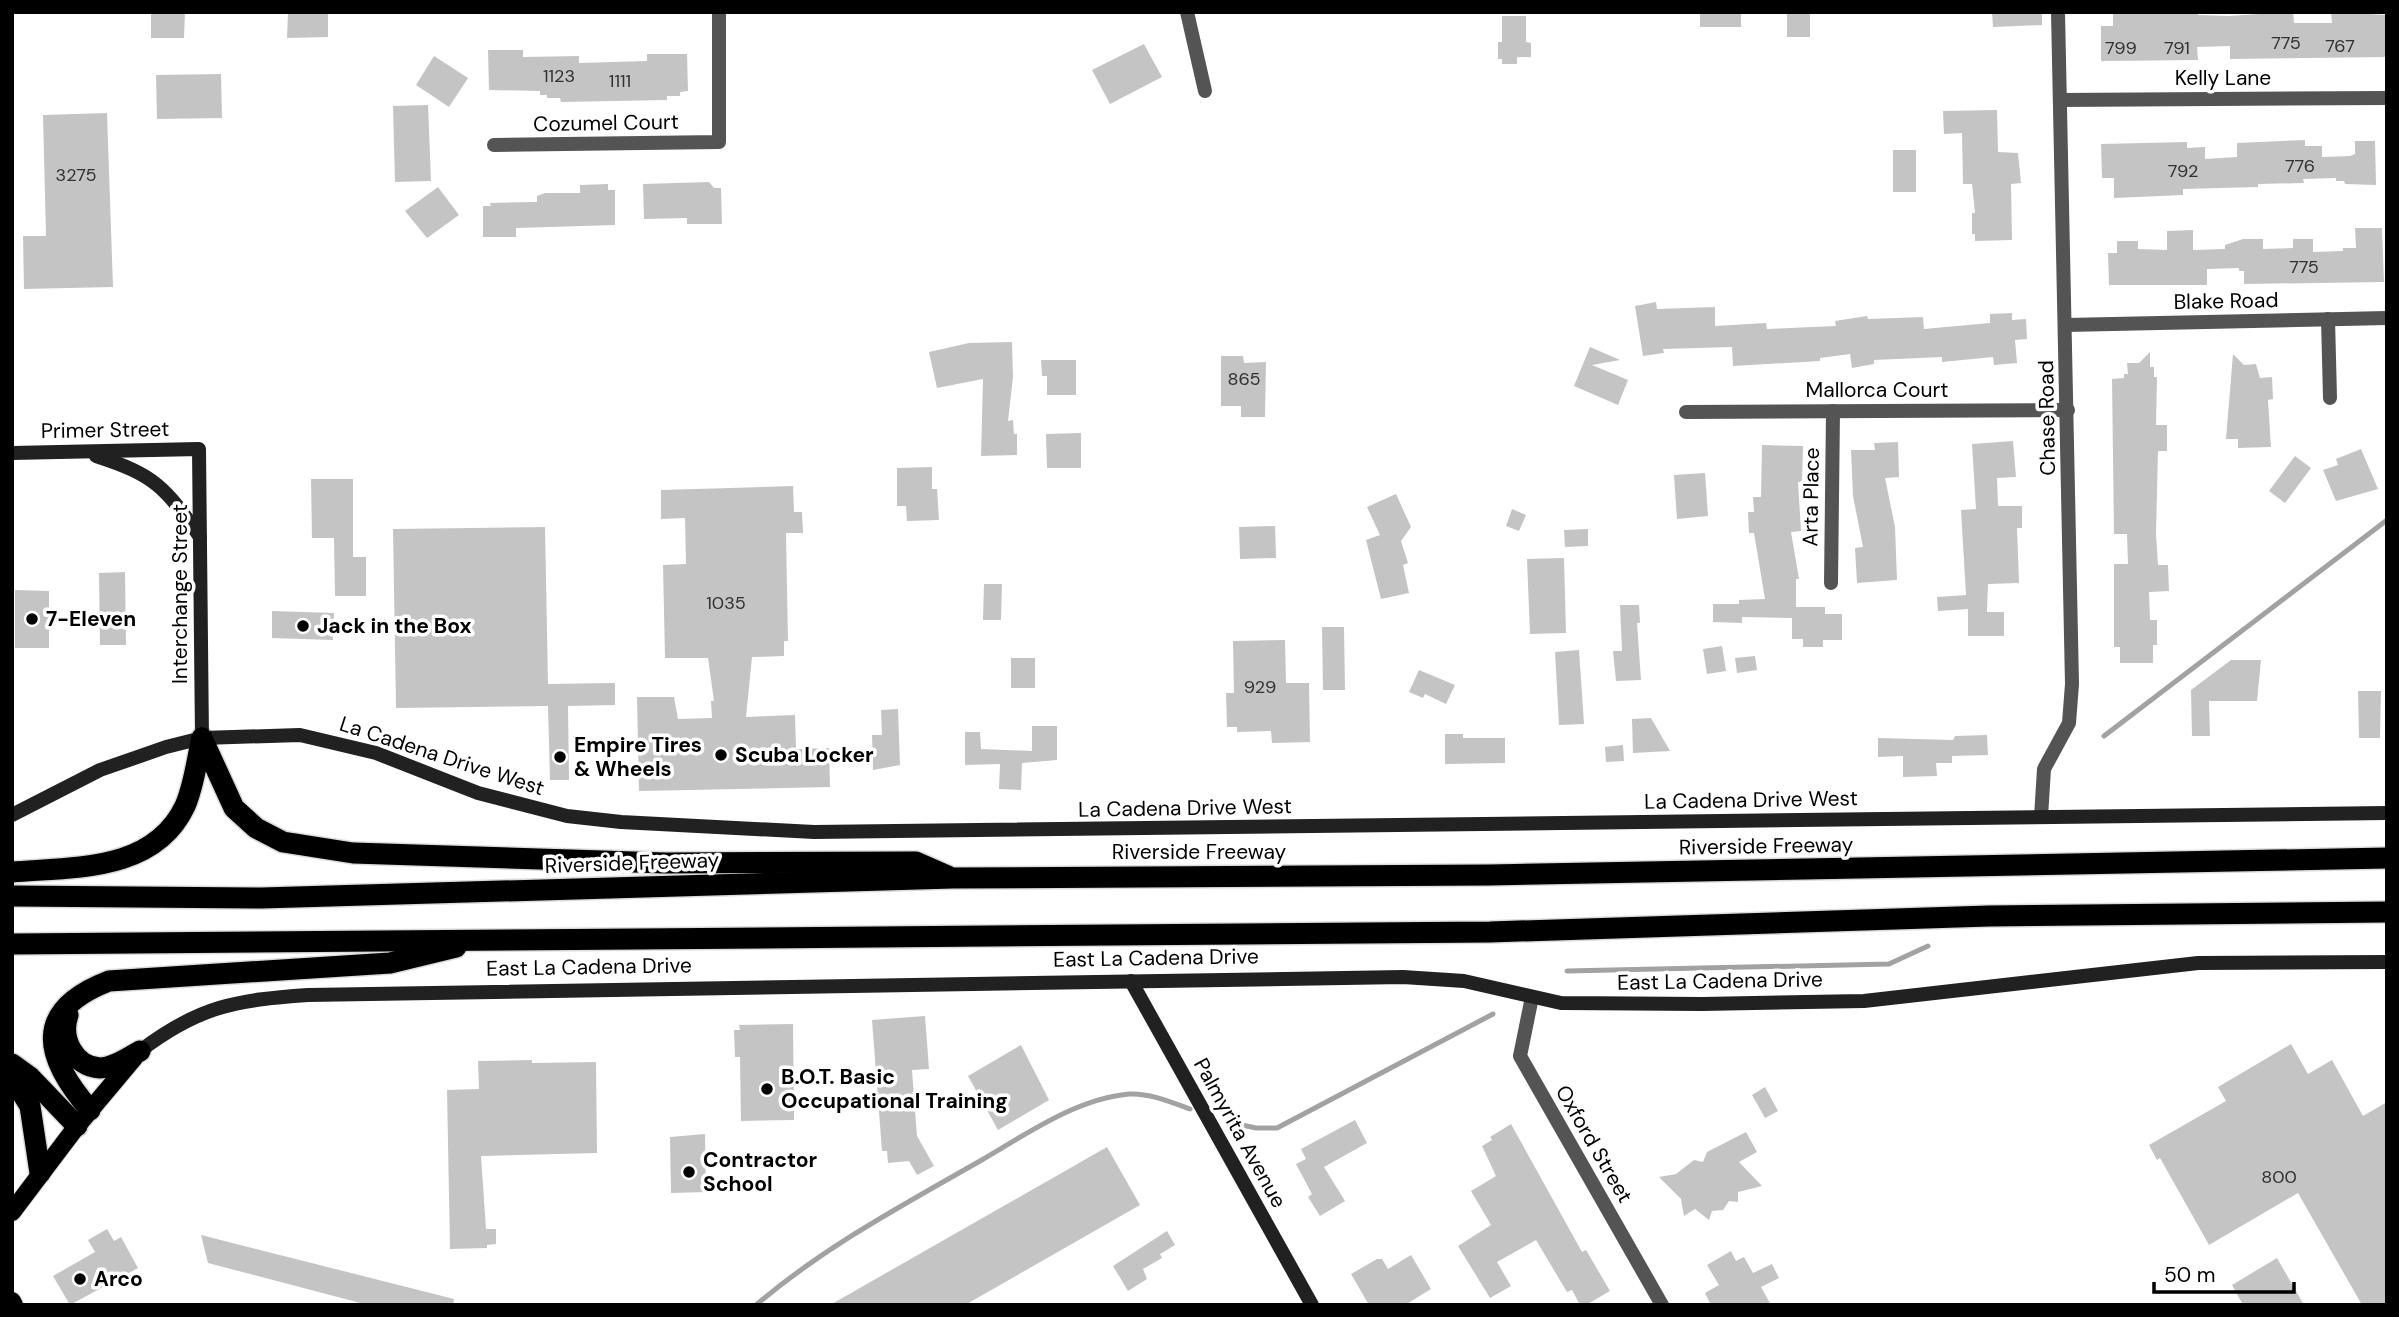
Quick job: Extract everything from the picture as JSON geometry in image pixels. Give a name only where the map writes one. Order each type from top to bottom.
[{"type":"highway","points":[[12,872],[104,864],[156,845],[172,828],[186,804],[202,738]]},
{"type":"highway","points":[[202,738],[234,808],[256,828],[283,842],[353,853],[652,863],[916,862],[953,878]]},
{"type":"highway","name":"Riverside Freeway","points":[[12,897],[262,898],[953,878],[1516,875],[2387,858]]},
{"type":"highway","points":[[12,944],[1490,932],[1989,916],[2387,912]]},
{"type":"highway","points":[[83,1118],[53,1053],[52,1031],[73,1000],[86,989],[109,981],[390,963],[492,939]]},
{"type":"highway","points":[[73,1000],[66,1023],[67,1041],[74,1056],[84,1064],[99,1068],[111,1066],[140,1051]]},
{"type":"highway","points":[[12,1065],[83,1118]]},
{"type":"highway","points":[[12,1077],[30,1106],[40,1173]]},
{"type":"main road","name":"Primer Street","points":[[12,453],[198,449]]},
{"type":"main road","name":"Interchange Street","points":[[198,449],[202,738]]},
{"type":"main road","points":[[85,453],[143,473],[159,484],[171,496],[200,537]]},
{"type":"main road","name":"La Cadena Drive West","points":[[12,815],[126,760],[202,738],[300,735],[376,753],[478,793],[567,816],[621,822],[814,832],[2387,813]]},
{"type":"main road","name":"East La Cadena Drive","points":[[12,1212],[83,1118],[140,1051],[178,1024],[217,1006],[282,997],[1403,977],[1464,981],[1532,997],[1590,1006],[1864,1001],[2186,964],[2387,962]]},
{"type":"main road","name":"Palmyrita Avenue","points":[[1131,981],[1312,1305]]},
{"type":"street","name":"Cozumel Court","points":[[494,145],[719,142],[719,12]]},
{"type":"street","points":[[1187,12],[1205,91]]},
{"type":"street","name":"Chase Road","points":[[2041,817],[2043,769],[2069,723],[2072,684],[2058,12]]},
{"type":"street","name":"Kelly Lane","points":[[2060,100],[2387,98]]},
{"type":"street","name":"Blake Road","points":[[2066,326],[2387,318]]},
{"type":"street","points":[[2328,319],[2330,398]]},
{"type":"street","name":"Mallorca Court","points":[[1686,412],[2068,410]]},
{"type":"street","name":"Arta Place","points":[[1831,583],[1833,411]]},
{"type":"street","name":"Oxford Street","points":[[1532,997],[1520,1056],[1662,1305]]},
{"type":"building","points":[[151,12],[185,12],[184,38],[151,38]]},
{"type":"building","points":[[288,12],[328,12],[328,37],[287,38]]},
{"type":"building","points":[[1700,12],[1741,12],[1741,27],[1700,27]]},
{"type":"building","points":[[1787,12],[1810,12],[1810,37],[1787,37]]},
{"type":"building","points":[[1992,12],[2042,12],[2042,25],[1993,27]]},
{"type":"building","points":[[2113,12],[2198,12],[2198,15],[2228,16],[2293,12],[2294,23],[2332,23],[2331,12],[2387,15],[2387,57],[2230,59],[2230,46],[2197,47],[2198,60],[2101,61],[2101,26],[2113,26]]},
{"type":"building","points":[[1502,16],[1526,16],[1526,42],[1531,43],[1531,57],[1517,57],[1517,64],[1502,64],[1502,59],[1498,59],[1498,42],[1502,42]]},
{"type":"building","points":[[1144,44],[1162,77],[1110,104],[1092,70]]},
{"type":"building","points":[[488,50],[523,50],[523,57],[579,56],[579,63],[647,61],[647,54],[687,54],[688,91],[680,92],[680,96],[667,96],[667,100],[561,102],[560,98],[540,95],[540,91],[489,90]]},
{"type":"building","points":[[434,56],[468,78],[449,107],[416,85]]},
{"type":"building","points":[[221,74],[222,118],[157,119],[156,75]]},
{"type":"building","points":[[428,105],[431,181],[395,182],[393,106]]},
{"type":"building","points":[[1997,110],[1998,152],[2018,153],[2021,183],[2011,184],[2012,240],[1975,241],[1975,234],[1972,234],[1972,213],[1975,213],[1972,184],[1963,184],[1962,133],[1944,134],[1943,111]]},
{"type":"building","points":[[107,113],[113,287],[24,289],[23,236],[46,236],[43,115]]},
{"type":"building","points":[[2305,140],[2305,146],[2322,146],[2322,157],[2350,156],[2355,154],[2355,141],[2375,141],[2376,185],[2345,184],[2344,181],[2336,181],[2336,178],[2303,179],[2304,183],[2183,189],[2183,195],[2114,198],[2114,178],[2102,178],[2101,144],[2187,142],[2187,148],[2205,147],[2205,159],[2237,157],[2237,143]]},
{"type":"building","points":[[1893,150],[1916,150],[1916,192],[1893,192]]},
{"type":"building","points":[[709,182],[714,188],[721,188],[722,224],[687,224],[687,218],[644,219],[643,184]]},
{"type":"building","points":[[608,184],[608,190],[615,190],[615,225],[516,228],[516,237],[483,237],[483,206],[491,206],[490,203],[537,202],[537,196],[545,193],[580,193],[580,185]]},
{"type":"building","points":[[438,187],[459,215],[427,238],[405,211]]},
{"type":"building","points":[[2355,228],[2382,228],[2384,282],[2244,284],[2244,271],[2239,271],[2239,268],[2207,269],[2207,285],[2109,285],[2108,253],[2117,253],[2117,241],[2138,241],[2138,249],[2167,250],[2167,231],[2193,230],[2193,250],[2225,249],[2225,245],[2243,239],[2263,239],[2263,249],[2293,248],[2293,239],[2313,239],[2313,252],[2343,251],[2343,248],[2356,248]]},
{"type":"building","points":[[1656,302],[1657,309],[1715,307],[1715,326],[1766,323],[1767,329],[1836,326],[1835,321],[1867,316],[1868,319],[1923,317],[1924,329],[1990,323],[1990,314],[2012,313],[2012,320],[2026,319],[2027,339],[2015,340],[2017,363],[1994,365],[1993,357],[1942,362],[1942,357],[1874,360],[1874,364],[1852,368],[1850,354],[1820,358],[1820,361],[1733,366],[1732,347],[1663,349],[1664,353],[1643,356],[1635,306]]},
{"type":"building","points":[[1012,342],[1013,377],[1008,421],[1013,420],[1014,434],[1017,434],[1017,455],[981,456],[983,379],[937,388],[929,352],[969,343]]},
{"type":"building","points":[[1590,347],[1620,360],[1592,365],[1628,380],[1618,405],[1574,386]]},
{"type":"building","points":[[2150,352],[2150,367],[2154,367],[2154,377],[2157,377],[2156,425],[2167,425],[2167,451],[2158,451],[2156,534],[2158,565],[2168,565],[2169,591],[2149,592],[2150,620],[2157,620],[2157,645],[2153,645],[2153,663],[2120,663],[2120,647],[2114,647],[2114,564],[2128,564],[2127,534],[2114,534],[2112,379],[2124,378],[2124,374],[2128,374],[2127,363],[2139,363]]},
{"type":"building","points":[[2233,354],[2244,365],[2256,364],[2260,378],[2272,377],[2273,399],[2268,400],[2271,447],[2238,448],[2238,439],[2226,439]]},
{"type":"building","points":[[1221,356],[1243,356],[1244,363],[1266,362],[1265,417],[1241,417],[1241,406],[1221,406]]},
{"type":"building","points":[[1041,360],[1076,360],[1076,395],[1047,395],[1047,376],[1042,376]]},
{"type":"building","points":[[1081,433],[1081,468],[1047,468],[1046,434]]},
{"type":"building","points":[[2013,441],[2016,477],[1997,478],[1998,506],[2022,506],[2022,528],[2017,528],[2019,583],[1988,584],[1987,612],[2004,612],[2004,636],[1968,636],[1968,609],[1938,611],[1937,597],[1966,595],[1961,510],[1976,509],[1972,444]]},
{"type":"building","points":[[1898,442],[1899,477],[1885,478],[1895,527],[1897,580],[1857,583],[1855,548],[1863,547],[1853,496],[1851,450],[1875,450],[1874,443]]},
{"type":"building","points":[[1762,445],[1803,446],[1802,482],[1798,482],[1801,531],[1791,532],[1799,579],[1796,579],[1796,607],[1825,607],[1825,614],[1842,614],[1842,640],[1823,640],[1823,647],[1803,647],[1803,639],[1792,639],[1792,618],[1742,617],[1742,623],[1713,622],[1713,604],[1739,604],[1739,600],[1765,599],[1754,533],[1749,533],[1748,512],[1754,512],[1753,497],[1761,497]]},
{"type":"building","points":[[2361,449],[2378,489],[2336,501],[2323,470],[2338,465],[2336,459]]},
{"type":"building","points":[[2295,456],[2311,468],[2285,503],[2269,491]]},
{"type":"building","points":[[932,467],[932,489],[937,489],[939,520],[907,521],[906,506],[897,506],[897,468]]},
{"type":"building","points":[[1705,473],[1708,516],[1677,519],[1674,475]]},
{"type":"building","points":[[311,479],[353,479],[353,557],[366,557],[366,596],[335,596],[334,538],[312,538]]},
{"type":"building","points":[[793,486],[794,512],[802,512],[803,533],[786,533],[788,641],[784,641],[784,656],[752,657],[746,717],[795,715],[796,749],[829,748],[830,787],[639,791],[637,697],[674,697],[678,719],[712,718],[711,701],[714,701],[708,658],[665,658],[663,565],[686,564],[685,518],[661,519],[661,490]]},
{"type":"building","points":[[1396,494],[1411,527],[1401,541],[1408,563],[1403,565],[1409,593],[1381,599],[1366,540],[1380,535],[1367,507]]},
{"type":"building","points":[[1512,509],[1526,515],[1519,531],[1506,526]]},
{"type":"building","points":[[1275,526],[1276,558],[1240,559],[1239,527]]},
{"type":"building","points":[[545,527],[548,684],[615,683],[615,705],[568,706],[569,780],[550,780],[548,706],[396,708],[393,529]]},
{"type":"building","points":[[1588,529],[1588,546],[1565,547],[1564,530]]},
{"type":"building","points":[[1564,558],[1566,633],[1530,634],[1527,559]]},
{"type":"building","points":[[125,572],[126,645],[100,645],[99,573]]},
{"type":"building","points":[[984,584],[1002,584],[1001,620],[983,620]]},
{"type":"building","name":"7-Eleven","points":[[15,590],[49,591],[49,648],[15,648]]},
{"type":"building","points":[[1620,605],[1639,605],[1640,623],[1637,623],[1641,680],[1616,681],[1613,651],[1622,651]]},
{"type":"building","name":"Jack in the Box","points":[[272,611],[334,613],[333,640],[272,638]]},
{"type":"building","points":[[1322,627],[1344,627],[1345,690],[1323,690]]},
{"type":"building","points":[[1285,640],[1286,683],[1309,683],[1310,742],[1272,743],[1271,731],[1237,732],[1237,727],[1227,727],[1226,693],[1234,693],[1233,641]]},
{"type":"building","points":[[1722,646],[1726,671],[1707,674],[1703,649]]},
{"type":"building","points":[[1579,650],[1584,724],[1559,725],[1555,652]]},
{"type":"building","points":[[1755,656],[1757,670],[1737,673],[1735,658]]},
{"type":"building","points":[[1011,658],[1035,658],[1035,688],[1011,688]]},
{"type":"building","points":[[2231,660],[2261,660],[2257,701],[2209,701],[2210,736],[2192,736],[2191,690]]},
{"type":"building","points":[[1419,670],[1455,685],[1446,704],[1425,694],[1423,698],[1409,692]]},
{"type":"building","points":[[2358,691],[2381,691],[2380,738],[2359,738]]},
{"type":"building","points":[[898,709],[900,765],[873,770],[872,735],[882,735],[881,710]]},
{"type":"building","points":[[1651,718],[1670,751],[1633,753],[1632,719]]},
{"type":"building","points":[[1032,726],[1057,726],[1057,760],[1022,763],[1021,790],[999,789],[1000,764],[965,765],[965,732],[980,732],[981,749],[1032,751]]},
{"type":"building","points":[[1445,734],[1463,734],[1463,738],[1505,738],[1505,763],[1445,764]]},
{"type":"building","points":[[1987,735],[1988,755],[1952,756],[1952,763],[1936,763],[1937,776],[1903,777],[1903,756],[1878,757],[1878,738],[1953,740],[1955,736]]},
{"type":"building","points":[[1623,745],[1624,761],[1606,762],[1605,747]]},
{"type":"building","points":[[925,1016],[929,1069],[912,1070],[917,1136],[934,1166],[917,1175],[909,1161],[888,1163],[887,1151],[882,1151],[872,1020]]},
{"type":"building","name":"B.O.T. Basic Occupational Training","points":[[793,1024],[794,1120],[741,1121],[740,1057],[735,1057],[734,1030],[740,1030],[739,1025]]},
{"type":"building","points":[[2291,1044],[2308,1074],[2332,1060],[2363,1116],[2387,1102],[2387,1305],[2362,1305],[2298,1193],[2209,1245],[2160,1158],[2157,1160],[2149,1145],[2226,1101],[2218,1087]]},
{"type":"building","points":[[1021,1045],[1049,1100],[998,1130],[968,1076]]},
{"type":"building","points":[[532,1060],[532,1063],[596,1062],[597,1153],[481,1156],[486,1229],[496,1229],[496,1244],[487,1245],[487,1248],[450,1249],[447,1090],[479,1089],[478,1061]]},
{"type":"building","points":[[1765,1087],[1778,1111],[1765,1118],[1752,1095]]},
{"type":"building","points":[[1355,1120],[1367,1143],[1324,1167],[1345,1201],[1320,1216],[1308,1197],[1312,1194],[1296,1164],[1306,1159],[1301,1149]]},
{"type":"building","points":[[1511,1124],[1582,1252],[1586,1250],[1610,1291],[1586,1305],[1580,1305],[1572,1290],[1567,1292],[1536,1240],[1497,1262],[1511,1286],[1490,1298],[1458,1246],[1491,1225],[1471,1191],[1496,1176],[1482,1146],[1492,1140],[1490,1137]]},
{"type":"building","points":[[1746,1132],[1757,1152],[1739,1162],[1762,1186],[1738,1192],[1738,1202],[1729,1201],[1723,1210],[1712,1211],[1709,1220],[1695,1209],[1684,1216],[1681,1199],[1659,1177],[1676,1174],[1694,1160],[1703,1162],[1707,1152]]},
{"type":"building","name":"Contractor School","points":[[705,1134],[706,1192],[671,1193],[670,1137]]},
{"type":"building","points":[[1107,1147],[1140,1205],[965,1305],[830,1305]]},
{"type":"building","points":[[107,1229],[114,1241],[121,1237],[138,1268],[70,1305],[53,1276],[95,1252],[88,1240]]},
{"type":"building","points":[[1167,1231],[1175,1245],[1160,1254],[1162,1258],[1143,1269],[1147,1279],[1128,1291],[1113,1266]]},
{"type":"building","points":[[201,1235],[454,1299],[453,1305],[368,1305],[208,1263]]},
{"type":"building","points":[[1731,1251],[1736,1261],[1744,1257],[1753,1273],[1772,1264],[1779,1278],[1761,1287],[1771,1305],[1711,1305],[1705,1293],[1719,1285],[1707,1265]]},
{"type":"building","points":[[1411,1255],[1431,1289],[1405,1305],[1369,1305],[1351,1274],[1377,1259],[1382,1259],[1388,1269]]},
{"type":"building","points":[[2277,1258],[2304,1305],[2243,1305],[2232,1285]]},
{"type":"waterway","points":[[2104,736],[2387,520]]},
{"type":"waterway","points":[[1567,971],[1889,964],[1928,946]]},
{"type":"waterway","points":[[1228,1122],[1256,1128],[1277,1128],[1493,1014]]},
{"type":"waterway","points":[[756,1305],[809,1264],[865,1228],[1070,1111],[1109,1097],[1129,1094],[1153,1096],[1190,1109]]},
{"type":"place","name":"7-Eleven","points":[[32,619]]},
{"type":"place","name":"Jack in the Box","points":[[303,626]]},
{"type":"place","name":"Scuba Locker","points":[[721,755]]},
{"type":"place","name":"Empire Tires & Wheels","points":[[560,757]]},
{"type":"place","name":"B.O.T. Basic Occupational Training","points":[[767,1089]]},
{"type":"place","name":"Contractor School","points":[[689,1172]]},
{"type":"place","name":"Arco","points":[[80,1279]]}]
